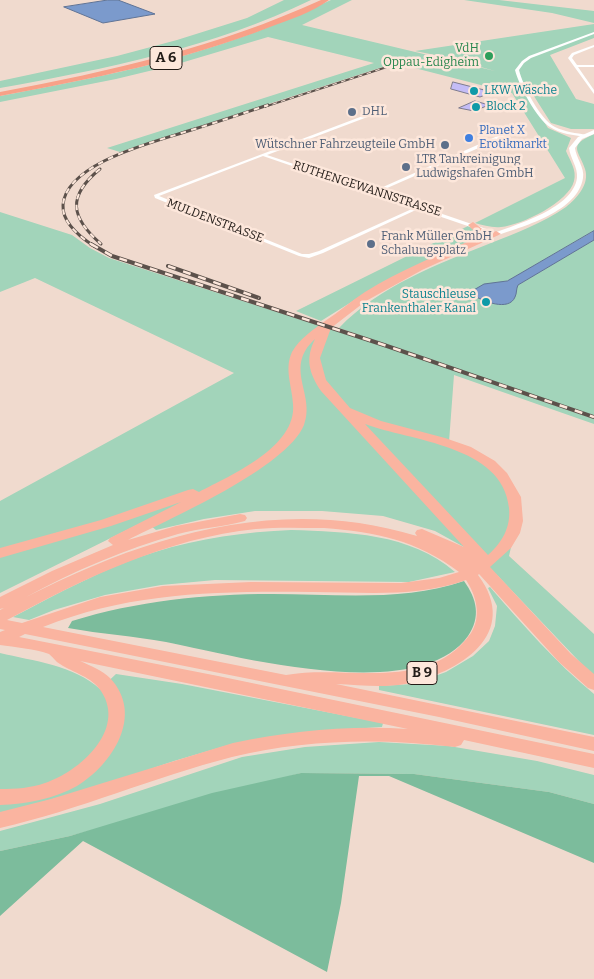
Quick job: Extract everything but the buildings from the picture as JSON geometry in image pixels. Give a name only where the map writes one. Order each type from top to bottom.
[{"type":"highway","name":"A 6","points":[[0,92],[176,52],[268,22],[317,0]]},
{"type":"highway","name":"A 6","points":[[0,92],[127,68],[204,47],[275,23],[326,0]]},
{"type":"highway","points":[[472,224],[482,233],[478,242]]},
{"type":"highway","points":[[56,575],[99,548],[159,519],[249,470],[281,447],[298,424],[301,401],[295,377],[295,359],[305,343],[319,334],[330,322],[373,292],[424,266],[499,233]]},
{"type":"highway","points":[[319,334],[313,367],[325,388],[477,566],[504,592],[565,658],[594,684]]},
{"type":"highway","points":[[0,639],[30,626],[91,606],[162,591],[224,587],[380,588],[426,585],[460,576],[498,554],[511,536],[517,521],[517,513],[515,499],[510,487],[492,466],[482,458],[449,442],[388,427],[345,410]]},
{"type":"highway","points":[[0,553],[156,507],[249,470]]},
{"type":"highway","points":[[0,604],[56,575],[115,549],[175,530],[221,521],[289,515],[334,516],[394,525],[416,531],[443,542],[477,566]]},
{"type":"highway","name":"B 9","points":[[0,617],[72,579],[130,554],[180,539],[244,526],[311,524],[366,528],[416,540],[449,557],[477,566],[481,588],[486,600],[487,614],[485,626],[479,638],[470,649],[456,658],[437,668],[400,678],[360,681],[324,678],[288,680],[52,642],[0,624]]},
{"type":"highway","points":[[0,645],[30,626]]},
{"type":"highway","points":[[0,639],[31,645],[52,642],[594,761]]},
{"type":"highway","points":[[0,797],[33,795],[58,787],[78,776],[104,752],[112,738],[116,712],[114,700],[108,688],[89,670],[66,661],[52,642]]},
{"type":"highway","points":[[288,680],[594,744]]},
{"type":"highway","points":[[0,820],[68,802],[204,758],[287,740],[388,734],[513,743]]},
{"type":"street","points":[[584,136],[547,123],[519,80],[517,70],[523,62],[535,55],[594,33]]},
{"type":"street","points":[[594,46],[571,56],[575,66],[594,93]]},
{"type":"street","points":[[575,66],[594,66]]},
{"type":"street","points":[[586,82],[594,82]]},
{"type":"street","name":"MULDENSTRASSE","points":[[384,106],[377,112],[161,193],[156,195],[156,198],[302,255],[309,256],[419,207]]},
{"type":"street","points":[[375,192],[504,136],[507,131]]},
{"type":"street","points":[[499,233],[552,211],[572,195],[577,188],[580,176],[572,148],[576,141],[594,132]]},
{"type":"street","name":"RUTHENGEWANNSTRASSE","points":[[264,155],[499,233]]},
{"type":"green space","points":[[284,0],[311,0],[236,31],[159,55],[80,73],[0,88],[0,81],[117,56],[177,40],[247,18]]},
{"type":"green space","points":[[331,0],[352,0],[302,25],[495,71],[415,51],[594,24],[594,38],[550,55],[576,99],[594,104],[594,129],[571,129],[551,123],[525,82],[519,83],[548,128],[571,138],[566,151],[573,166],[575,177],[570,189],[563,197],[544,211],[521,222],[498,227],[475,223],[565,178],[512,93],[395,63],[120,152],[107,148],[374,63],[268,37],[174,65],[116,79],[0,102],[0,96],[119,72],[207,49],[296,16]]},
{"type":"green space","points":[[464,0],[499,0],[594,11],[594,23],[552,13]]},
{"type":"green space","points":[[594,134],[594,231],[507,281],[502,282],[489,303],[507,304],[518,285],[594,240],[594,416],[339,328],[355,313],[391,288],[430,268],[529,227],[566,207],[582,190],[586,180],[585,169],[577,149],[578,145]]},
{"type":"green space","points":[[0,212],[72,235],[90,248],[109,258],[383,346],[594,419],[594,424],[454,375],[449,442],[499,472],[517,521],[509,556],[594,634],[594,677],[498,576],[464,547],[435,531],[383,516],[322,511],[255,511],[204,519],[156,530],[145,521],[0,593],[0,501],[234,373],[35,278],[0,292]]},
{"type":"green space","points":[[468,226],[478,231],[476,238],[385,281],[321,321],[296,311]]},
{"type":"green space","points":[[291,530],[356,534],[398,542],[418,549],[437,559],[455,572],[409,582],[215,580],[161,585],[105,595],[54,610],[29,620],[13,617],[101,573],[155,552],[223,536]]},
{"type":"green space","points":[[464,581],[472,595],[476,608],[475,622],[468,636],[444,657],[410,668],[369,672],[279,665],[166,642],[68,628],[72,621],[96,614],[121,608],[196,597],[247,594],[393,594],[441,588]]},
{"type":"green space","points":[[490,587],[553,656],[594,694],[594,735],[379,690],[379,686],[413,684],[446,672],[473,656],[489,641],[495,626],[497,606],[488,588]]},
{"type":"green space","points":[[0,653],[66,669],[90,681],[100,689],[116,674],[182,684],[383,723],[382,727],[335,730],[232,744],[109,783],[0,814]]},
{"type":"green space","points":[[379,742],[449,746],[537,761],[594,775],[594,804],[549,792],[414,774],[301,773],[70,836],[0,851],[0,831],[100,804],[242,757],[305,747]]},
{"type":"green space","points":[[301,773],[414,774],[549,792],[594,804],[594,863],[389,776],[359,776],[341,903],[327,972],[83,841],[0,916],[0,851],[70,836],[212,793]]},
{"type":"water","points":[[118,0],[155,14],[103,23],[64,7]]},
{"type":"water","points":[[594,231],[594,240],[518,285],[516,296],[507,304],[495,304],[473,295],[472,291],[484,284],[507,281]]},
{"type":"railway","points":[[264,107],[393,65]]},
{"type":"railway","points":[[92,245],[73,229],[63,212],[63,205],[68,190],[79,177],[95,166],[134,148],[268,105]]},
{"type":"railway","points":[[100,169],[82,188],[76,207],[83,225],[101,244]]},
{"type":"railway","points":[[92,245],[112,256],[384,345],[594,417]]},
{"type":"railway","points":[[168,266],[259,298]]},
{"type":"place","name":"VdH Oppau-Edigheim","points":[[489,56]]},
{"type":"place","name":"LKW Wäsche","points":[[474,91]]},
{"type":"place","name":"Block 2","points":[[476,107]]},
{"type":"place","name":"DHL","points":[[352,112]]},
{"type":"place","name":"Planet X Erotikmarkt","points":[[469,138]]},
{"type":"place","name":"Wütschner Fahrzeugteile GmbH","points":[[445,145]]},
{"type":"place","name":"LTR Tankreinigung Ludwigshafen GmbH","points":[[406,167]]},
{"type":"place","name":"Frank Müller GmbH Schalungsplatz","points":[[371,244]]},
{"type":"place","name":"Stauschleuse Frankenthaler Kanal","points":[[486,302]]}]
